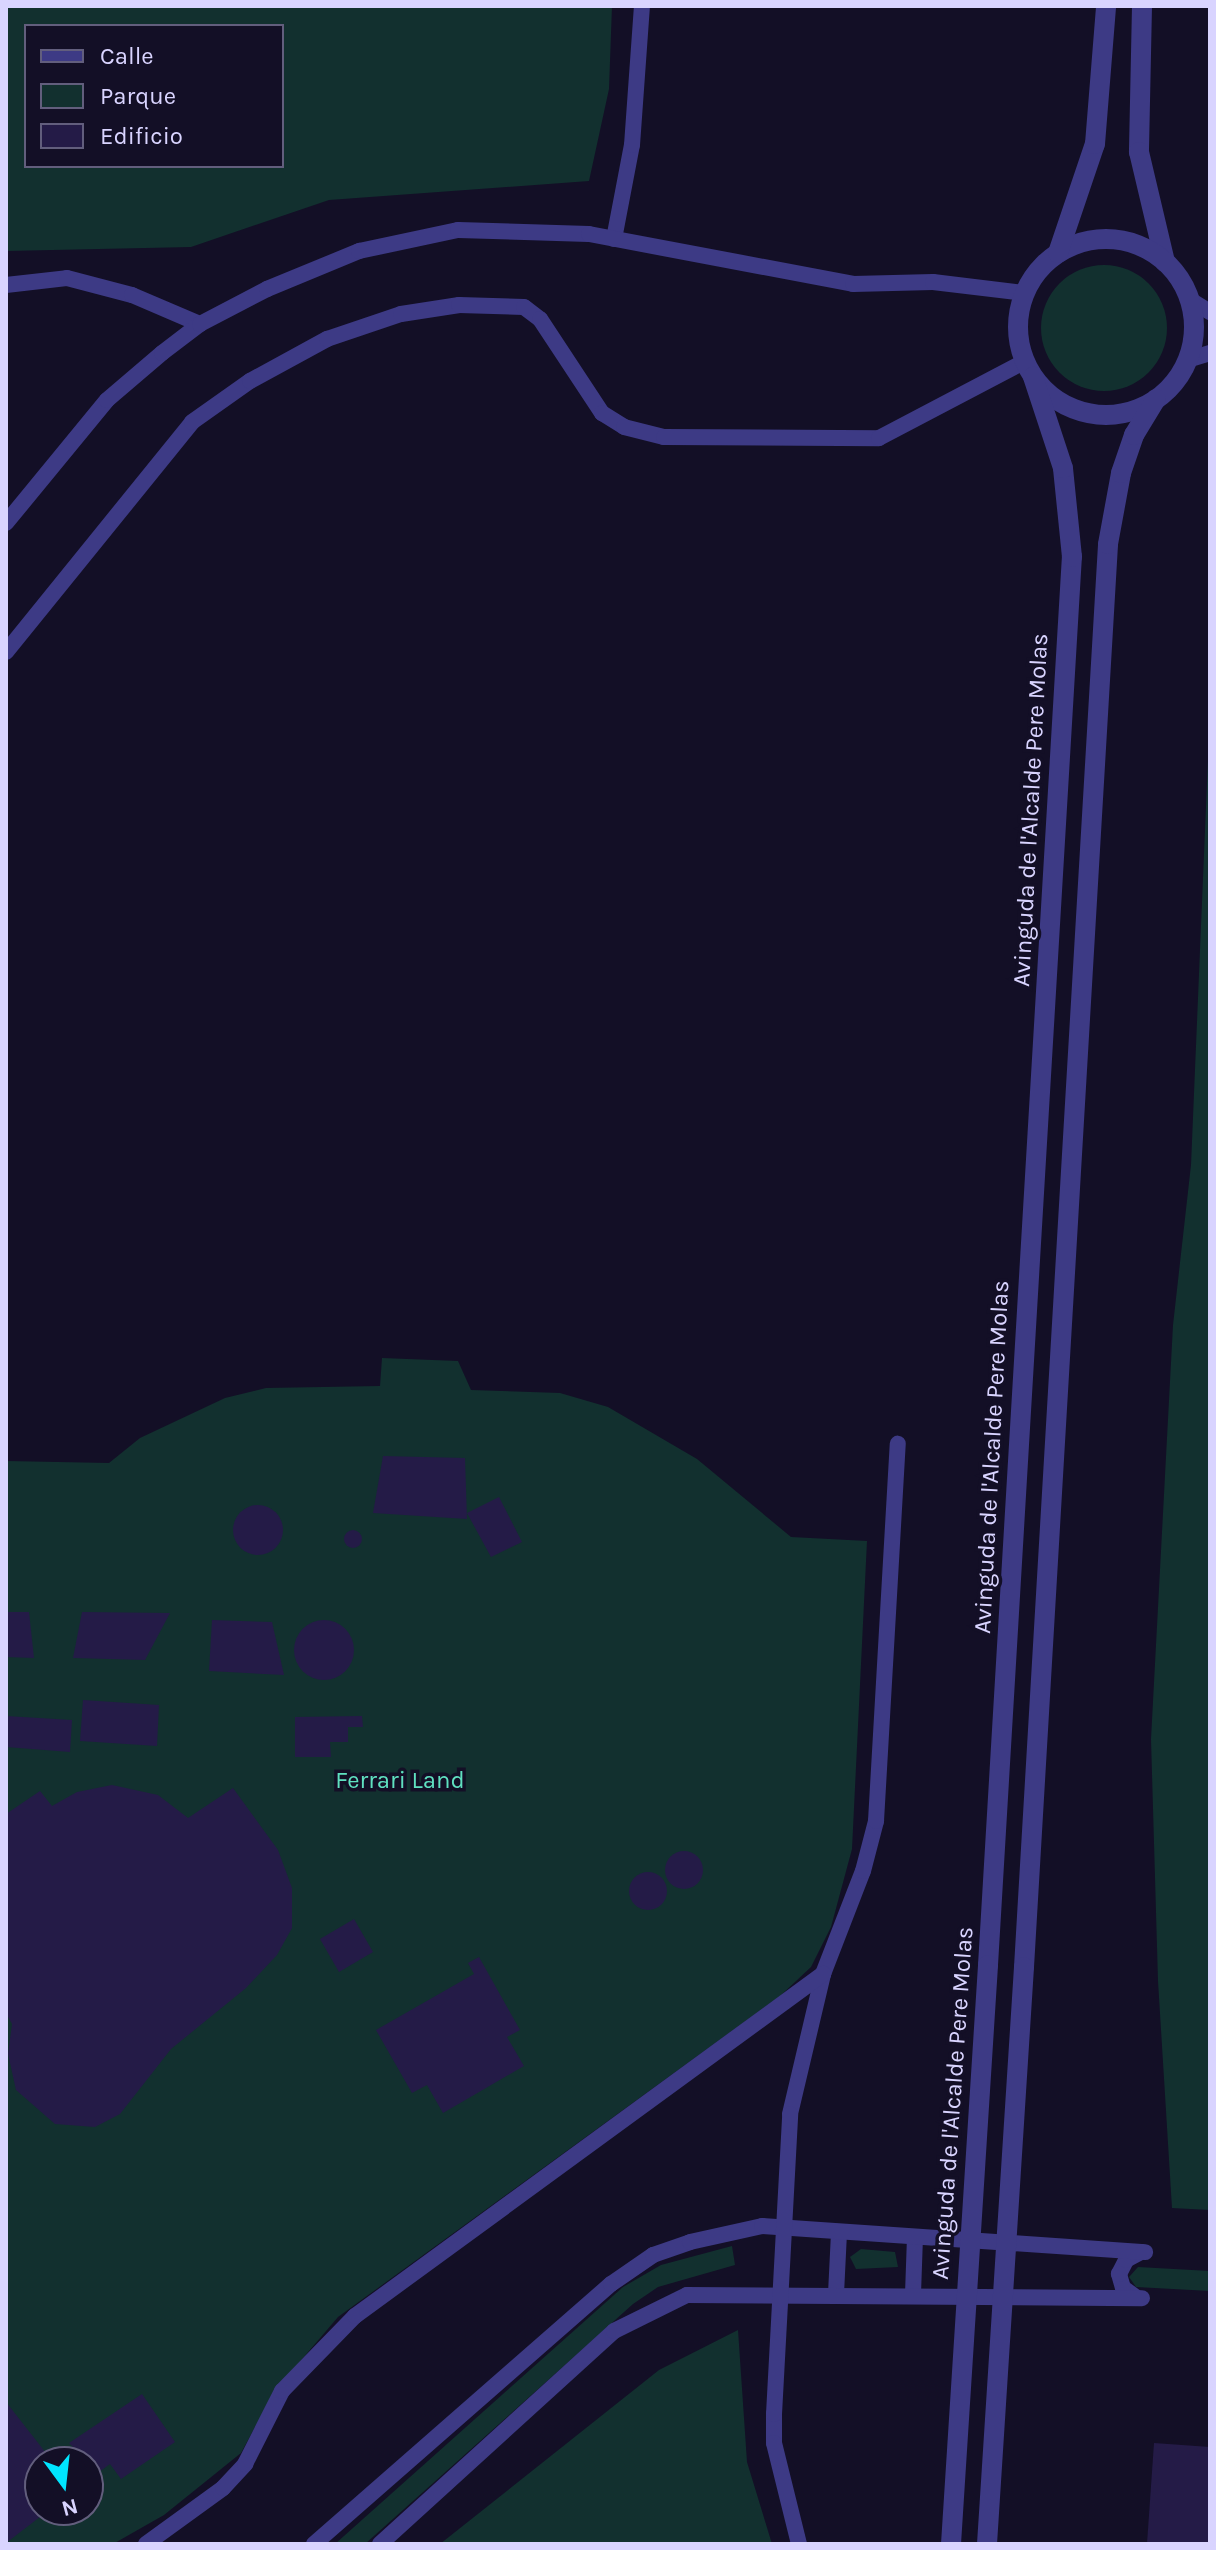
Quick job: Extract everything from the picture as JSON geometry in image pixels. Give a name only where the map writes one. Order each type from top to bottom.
[{"type":"street","points":[[1106,6],[1095,144],[1058,253],[1024,293],[1017,328],[1028,370],[1058,401],[1090,414],[1136,410],[1156,399]]},
{"type":"street","points":[[987,2544],[1108,544],[1121,473],[1134,435],[1156,399],[1187,360],[1194,329],[1189,299],[1165,262],[1139,152],[1142,6]]},
{"type":"street","points":[[1058,253],[1088,241],[1121,240],[1165,262]]},
{"type":"street","name":"Avinguda de l'Alcalde Pere Molas","points":[[951,2544],[1072,557],[1063,468],[1028,370]]},
{"type":"lane","points":[[614,239],[632,145],[642,6]]},
{"type":"lane","points":[[6,523],[107,400],[200,324],[320,265],[458,230],[614,239],[853,284],[933,282],[1024,293]]},
{"type":"lane","points":[[6,285],[67,278],[132,295],[200,324]]},
{"type":"lane","points":[[1189,299],[1210,312]]},
{"type":"lane","points":[[6,652],[192,422],[250,381],[327,339],[401,314],[459,305],[524,307],[540,319],[602,413],[624,427],[664,437],[879,438],[1028,370]]},
{"type":"lane","points":[[1187,360],[1210,353]]},
{"type":"lane","points":[[799,2544],[774,2443],[790,2114],[823,1974],[863,1871],[876,1821],[898,1444]]},
{"type":"lane","points":[[146,2544],[223,2488],[245,2464],[282,2391],[355,2316],[823,1974]]},
{"type":"lane","points":[[314,2544],[611,2284],[653,2255],[762,2226],[1145,2252],[1128,2258],[1119,2274],[1125,2291],[1142,2298],[913,2294],[687,2295],[634,2317],[380,2544]]},
{"type":"lane","points":[[836,2294],[839,2232]]},
{"type":"lane","points":[[913,2294],[915,2237]]},
{"type":"green space","points":[[6,6],[612,6],[609,89],[589,181],[329,200],[191,247],[6,251]]},
{"type":"green space","points":[[1104,265],[1128,270],[1149,283],[1162,304],[1167,328],[1162,352],[1149,373],[1128,386],[1104,391],[1080,386],[1059,373],[1046,352],[1041,328],[1046,304],[1059,283],[1080,270]]},
{"type":"green space","points":[[1210,711],[1210,2210],[1172,2208],[1158,1981],[1151,1739],[1173,1325],[1191,1165]]},
{"type":"green space","name":"Ferrari Land","points":[[382,1358],[458,1361],[471,1390],[560,1393],[608,1407],[697,1459],[791,1537],[867,1541],[852,1849],[831,1927],[811,1967],[780,1996],[338,2317],[274,2392],[241,2453],[164,2515],[113,2544],[6,2544],[6,1461],[109,1463],[140,1438],[225,1398],[266,1388],[380,1386]]},
{"type":"green space","points":[[732,2246],[735,2265],[658,2287],[633,2304],[365,2544],[335,2544],[623,2287],[661,2265]]},
{"type":"green space","points":[[861,2249],[895,2252],[898,2267],[856,2269],[850,2257]]},
{"type":"green space","points":[[1138,2267],[1210,2271],[1210,2291],[1136,2287],[1129,2277]]},
{"type":"green space","points":[[738,2330],[747,2462],[772,2544],[440,2544],[659,2370]]},
{"type":"building","points":[[383,1456],[465,1458],[467,1519],[373,1513]]},
{"type":"building","points":[[499,1497],[522,1542],[491,1557],[467,1513]]},
{"type":"building","points":[[258,1505],[276,1512],[283,1530],[276,1548],[258,1555],[240,1548],[233,1530],[240,1512]]},
{"type":"building","points":[[353,1530],[362,1539],[353,1548],[344,1539]]},
{"type":"building","points":[[6,1612],[29,1612],[34,1658],[6,1657]]},
{"type":"building","points":[[82,1612],[170,1613],[145,1660],[73,1658]]},
{"type":"building","points":[[212,1620],[272,1622],[284,1675],[209,1671]]},
{"type":"building","points":[[324,1620],[346,1628],[354,1650],[346,1672],[324,1680],[302,1672],[294,1650],[302,1628]]},
{"type":"building","points":[[83,1700],[159,1705],[157,1746],[80,1741]]},
{"type":"building","points":[[6,1716],[72,1720],[70,1752],[6,1747]]},
{"type":"building","points":[[362,1716],[363,1727],[348,1727],[348,1742],[330,1742],[331,1757],[295,1757],[295,1717]]},
{"type":"building","points":[[112,1785],[158,1795],[188,1818],[233,1788],[278,1850],[292,1888],[292,1928],[277,1955],[246,1988],[171,2049],[120,2114],[95,2127],[55,2124],[16,2090],[8,2054],[12,2024],[6,2013],[6,1814],[40,1791],[52,1806],[77,1792]]},
{"type":"building","points":[[684,1851],[698,1856],[703,1870],[698,1884],[684,1889],[670,1884],[665,1870],[670,1856]]},
{"type":"building","points":[[648,1872],[661,1878],[667,1891],[661,1904],[648,1910],[635,1904],[629,1891],[635,1878]]},
{"type":"building","points":[[354,1919],[373,1952],[339,1972],[320,1939]]},
{"type":"building","points":[[479,1957],[520,2030],[507,2037],[524,2066],[443,2113],[427,2085],[412,2093],[376,2030],[474,1974],[468,1963]]},
{"type":"building","points":[[142,2394],[175,2442],[121,2479],[110,2464],[104,2468],[104,2446],[72,2446],[69,2443]]},
{"type":"building","points":[[6,2402],[40,2446],[24,2446],[24,2526],[28,2526],[6,2543]]},
{"type":"building","points":[[1154,2443],[1210,2447],[1210,2544],[1147,2544]]}]
